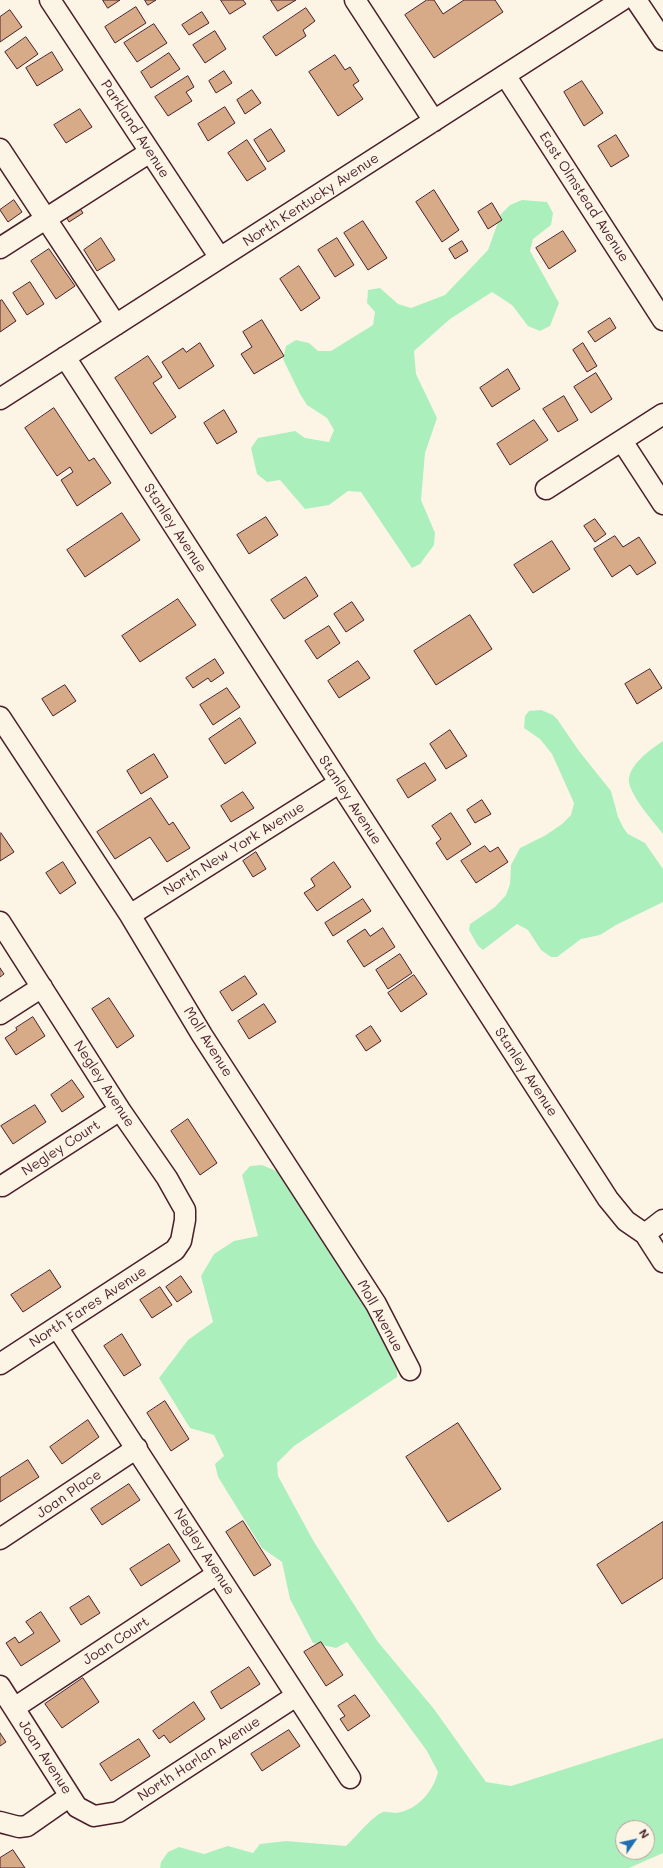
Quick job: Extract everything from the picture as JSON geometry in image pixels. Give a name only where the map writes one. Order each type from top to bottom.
[{"type":"street","name":"Parkland Avenue","points":[[50,0],[220,258]]},
{"type":"street","points":[[355,0],[434,121]]},
{"type":"street","name":"North Kentucky Avenue","points":[[0,399],[622,0]]},
{"type":"street","points":[[636,0],[663,40]]},
{"type":"street","name":"East Olmstead Avenue","points":[[504,75],[663,320]]},
{"type":"street","points":[[0,149],[116,325]]},
{"type":"street","points":[[0,248],[150,152]]},
{"type":"street","name":"Stanley Avenue","points":[[65,357],[608,1199],[626,1221],[645,1234]]},
{"type":"street","points":[[546,489],[663,414]]},
{"type":"street","points":[[622,441],[663,504]]},
{"type":"street","name":"Moll Avenue","points":[[0,717],[130,915],[202,1035],[372,1298],[410,1370]]},
{"type":"street","name":"North New York Avenue","points":[[130,915],[339,783]]},
{"type":"street","name":"Negley Avenue","points":[[0,922],[120,1110],[167,1178],[184,1210],[185,1220],[181,1241],[175,1250]]},
{"type":"street","points":[[0,1014],[42,987]]},
{"type":"street","name":"Negley Court","points":[[2,1186],[120,1110]]},
{"type":"street","points":[[663,1220],[645,1234],[663,1262]]},
{"type":"street","name":"North Fares Avenue","points":[[0,1364],[175,1250]]},
{"type":"street","name":"Negley Avenue","points":[[57,1326],[350,1778]]},
{"type":"street","name":"Joan Place","points":[[0,1539],[137,1448]]},
{"type":"street","name":"Joan Court","points":[[14,1708],[218,1574]]},
{"type":"street","name":"Joan Avenue","points":[[0,1686],[77,1807],[94,1816],[100,1815]]},
{"type":"street","name":"North Harlan Avenue","points":[[100,1815],[118,1812],[296,1696]]},
{"type":"street","points":[[0,1822],[19,1827],[27,1826],[70,1796]]},
{"type":"green space","points":[[522,200],[547,202],[553,213],[551,225],[533,239],[530,251],[559,303],[550,326],[540,331],[528,326],[512,305],[492,292],[450,319],[414,351],[416,374],[437,418],[425,453],[421,500],[435,533],[434,545],[420,564],[412,568],[361,492],[348,491],[329,505],[305,509],[280,480],[267,482],[257,474],[251,448],[258,438],[295,431],[305,438],[329,442],[334,430],[327,418],[307,405],[300,394],[283,359],[286,346],[296,340],[309,343],[318,351],[331,351],[373,325],[375,312],[367,303],[368,290],[380,288],[398,304],[411,308],[445,295],[488,250],[501,214],[510,205]]},
{"type":"green space","points":[[541,710],[553,715],[557,719],[579,751],[611,791],[618,817],[624,829],[628,834],[645,843],[663,869],[663,902],[616,925],[600,935],[581,939],[557,957],[551,957],[541,950],[528,930],[517,924],[483,950],[478,946],[469,930],[470,924],[495,907],[506,895],[510,884],[511,865],[520,848],[546,835],[562,824],[571,815],[574,803],[552,754],[540,739],[524,728],[525,716],[529,711]]},
{"type":"green space","points":[[663,741],[663,834],[638,802],[631,788],[629,776],[641,758]]},
{"type":"green space","points":[[262,1165],[286,1175],[386,1329],[397,1364],[397,1377],[294,1446],[277,1463],[278,1476],[314,1542],[378,1642],[434,1709],[486,1782],[511,1786],[663,1738],[663,1853],[655,1857],[655,1820],[615,1820],[615,1860],[647,1860],[629,1868],[160,1868],[161,1862],[168,1852],[179,1847],[204,1854],[228,1846],[253,1853],[260,1844],[286,1841],[346,1846],[369,1822],[379,1814],[383,1812],[396,1813],[404,1811],[417,1804],[428,1793],[436,1779],[438,1772],[427,1751],[347,1642],[336,1648],[313,1643],[290,1599],[282,1562],[262,1548],[218,1477],[215,1464],[224,1456],[214,1435],[190,1428],[159,1378],[188,1340],[213,1322],[201,1276],[214,1254],[234,1241],[258,1236],[242,1175],[250,1166]]},
{"type":"building","points":[[103,0],[120,0],[108,8]]},
{"type":"building","points":[[145,0],[156,0],[148,5]]},
{"type":"building","points":[[221,0],[243,0],[246,4],[230,14]]},
{"type":"building","points":[[271,0],[296,0],[278,11]]},
{"type":"building","points":[[427,0],[434,0],[443,14],[464,0],[495,0],[503,12],[434,58],[405,15]]},
{"type":"building","points":[[136,7],[146,23],[115,43],[105,27]]},
{"type":"building","points":[[306,8],[315,21],[303,30],[306,36],[276,56],[263,37]]},
{"type":"building","points":[[10,10],[22,27],[0,42],[0,17]]},
{"type":"building","points":[[202,12],[209,23],[189,35],[182,25]]},
{"type":"building","points":[[154,24],[167,43],[137,62],[124,43]]},
{"type":"building","points":[[215,31],[226,49],[205,63],[193,45]]},
{"type":"building","points":[[26,37],[38,54],[17,69],[5,52]]},
{"type":"building","points":[[52,52],[63,70],[37,86],[26,68]]},
{"type":"building","points":[[169,53],[180,69],[151,88],[141,72]]},
{"type":"building","points":[[335,55],[345,70],[350,67],[359,81],[353,85],[363,99],[338,116],[309,72]]},
{"type":"building","points":[[224,71],[232,83],[216,93],[209,81]]},
{"type":"building","points":[[188,76],[194,87],[186,92],[192,101],[168,116],[155,97]]},
{"type":"building","points":[[582,81],[603,113],[584,126],[564,92]]},
{"type":"building","points":[[252,90],[261,103],[245,114],[237,100]]},
{"type":"building","points":[[225,107],[235,123],[208,141],[198,124]]},
{"type":"building","points":[[80,109],[92,127],[66,143],[54,125]]},
{"type":"building","points":[[271,129],[285,151],[268,162],[254,140]]},
{"type":"building","points":[[616,135],[629,156],[611,167],[598,146]]},
{"type":"building","points":[[247,140],[266,169],[247,181],[228,153]]},
{"type":"building","points":[[434,190],[459,230],[442,242],[416,202]]},
{"type":"building","points":[[14,200],[22,212],[8,222],[0,210]]},
{"type":"building","points":[[492,203],[502,220],[488,229],[478,212]]},
{"type":"building","points":[[77,204],[83,213],[69,222],[64,213]]},
{"type":"building","points":[[363,221],[387,258],[368,270],[344,233]]},
{"type":"building","points":[[563,231],[576,251],[549,269],[536,248]]},
{"type":"building","points":[[101,238],[115,260],[97,271],[84,250]]},
{"type":"building","points":[[337,238],[354,265],[335,277],[318,250]]},
{"type":"building","points":[[462,241],[468,251],[455,259],[449,249]]},
{"type":"building","points":[[49,249],[75,286],[56,299],[31,261]]},
{"type":"building","points":[[299,266],[320,298],[301,311],[280,279]]},
{"type":"building","points":[[30,282],[44,304],[27,315],[13,293]]},
{"type":"building","points":[[2,300],[16,321],[0,332],[0,301]]},
{"type":"building","points":[[610,318],[616,328],[595,342],[588,332]]},
{"type":"building","points":[[262,320],[284,356],[254,374],[241,354],[252,347],[243,332]]},
{"type":"building","points":[[200,343],[214,366],[179,389],[162,362],[183,348],[186,352]]},
{"type":"building","points":[[583,343],[597,366],[587,372],[573,350]]},
{"type":"building","points":[[148,356],[162,377],[153,383],[176,417],[151,434],[115,378]]},
{"type":"building","points":[[508,369],[520,389],[492,407],[480,388]]},
{"type":"building","points":[[596,373],[612,399],[591,413],[574,387]]},
{"type":"building","points":[[564,396],[578,420],[558,432],[543,409]]},
{"type":"building","points":[[54,408],[89,461],[94,458],[111,483],[77,506],[61,480],[73,472],[70,467],[57,476],[25,428]]},
{"type":"building","points":[[224,410],[237,432],[217,444],[204,423]]},
{"type":"building","points":[[534,420],[548,440],[510,465],[497,444]]},
{"type":"building","points":[[122,513],[140,540],[85,577],[67,550]]},
{"type":"building","points":[[266,517],[278,535],[249,554],[237,535]]},
{"type":"building","points":[[595,519],[606,534],[595,542],[584,526]]},
{"type":"building","points":[[615,536],[623,547],[639,537],[656,563],[637,575],[630,565],[612,577],[594,549]]},
{"type":"building","points":[[552,541],[570,569],[533,593],[514,565]]},
{"type":"building","points":[[306,577],[318,596],[284,619],[271,600]]},
{"type":"building","points":[[178,599],[196,625],[140,662],[122,636]]},
{"type":"building","points":[[352,602],[364,620],[346,632],[334,614]]},
{"type":"building","points":[[470,615],[492,649],[436,685],[414,651]]},
{"type":"building","points":[[329,626],[340,643],[317,659],[305,641]]},
{"type":"building","points":[[215,659],[224,673],[211,682],[208,678],[193,688],[186,678]]},
{"type":"building","points":[[358,661],[370,678],[339,698],[328,681]]},
{"type":"building","points":[[650,669],[662,688],[637,704],[625,684]]},
{"type":"building","points":[[65,685],[76,701],[53,716],[42,699]]},
{"type":"building","points":[[227,688],[240,707],[213,725],[200,705]]},
{"type":"building","points":[[240,718],[256,743],[225,764],[209,739]]},
{"type":"building","points":[[450,730],[467,756],[446,769],[430,744]]},
{"type":"building","points":[[154,754],[168,777],[141,794],[127,771]]},
{"type":"building","points":[[425,763],[436,780],[408,798],[397,780]]},
{"type":"building","points":[[243,792],[254,808],[231,822],[221,806]]},
{"type":"building","points":[[151,798],[169,825],[173,822],[190,848],[167,862],[150,837],[115,859],[97,832]]},
{"type":"building","points":[[482,800],[491,814],[475,823],[467,810]]},
{"type":"building","points":[[451,813],[471,844],[447,860],[436,843],[441,839],[432,826]]},
{"type":"building","points":[[1,833],[14,852],[0,861],[0,834]]},
{"type":"building","points":[[485,846],[490,852],[498,847],[508,862],[476,883],[461,861]]},
{"type":"building","points":[[256,852],[266,869],[253,877],[243,861]]},
{"type":"building","points":[[63,862],[76,883],[60,894],[46,873]]},
{"type":"building","points":[[334,862],[351,887],[317,911],[304,893],[315,886],[311,879]]},
{"type":"building","points":[[363,899],[371,911],[333,936],[325,923]]},
{"type":"building","points":[[383,928],[395,947],[364,967],[347,941],[365,929],[370,936]]},
{"type":"building","points":[[400,954],[412,973],[388,989],[376,970]]},
{"type":"building","points":[[0,968],[4,974],[0,977]]},
{"type":"building","points":[[414,975],[427,994],[401,1012],[388,993]]},
{"type":"building","points":[[245,976],[257,994],[232,1011],[220,992]]},
{"type":"building","points":[[109,998],[134,1036],[117,1048],[92,1009]]},
{"type":"building","points":[[264,1004],[276,1022],[249,1039],[238,1021]]},
{"type":"building","points":[[33,1017],[45,1036],[16,1055],[5,1038],[17,1030],[16,1028]]},
{"type":"building","points":[[371,1026],[381,1041],[366,1051],[356,1036]]},
{"type":"building","points":[[72,1080],[84,1097],[62,1112],[51,1095]]},
{"type":"building","points":[[35,1105],[46,1122],[13,1144],[1,1126]]},
{"type":"building","points":[[188,1119],[217,1163],[200,1175],[171,1131]]},
{"type":"building","points":[[50,1270],[61,1287],[23,1312],[11,1295]]},
{"type":"building","points":[[181,1276],[192,1292],[177,1302],[166,1287]]},
{"type":"building","points":[[160,1287],[172,1305],[152,1318],[140,1300]]},
{"type":"building","points":[[122,1334],[141,1365],[124,1376],[104,1346]]},
{"type":"building","points":[[165,1401],[189,1439],[171,1451],[147,1413]]},
{"type":"building","points":[[88,1420],[99,1437],[62,1464],[50,1447]]},
{"type":"building","points":[[458,1423],[501,1489],[448,1522],[406,1457]]},
{"type":"building","points":[[28,1460],[39,1477],[0,1502],[0,1478]]},
{"type":"building","points":[[129,1484],[140,1500],[102,1525],[91,1509]]},
{"type":"building","points":[[243,1521],[271,1565],[254,1576],[226,1532]]},
{"type":"building","points":[[663,1522],[663,1578],[622,1604],[597,1565]]},
{"type":"building","points":[[169,1544],[180,1561],[141,1586],[130,1569]]},
{"type":"building","points":[[89,1596],[100,1613],[81,1625],[70,1608]]},
{"type":"building","points":[[41,1612],[60,1641],[21,1666],[6,1643],[15,1637],[19,1643],[34,1633],[26,1622]]},
{"type":"building","points":[[321,1642],[343,1675],[326,1686],[304,1652]]},
{"type":"building","points":[[249,1667],[260,1684],[221,1709],[211,1692]]},
{"type":"building","points":[[83,1678],[99,1702],[62,1728],[45,1704]]},
{"type":"building","points":[[355,1695],[370,1716],[348,1731],[340,1719],[345,1716],[338,1706]]},
{"type":"building","points":[[194,1702],[205,1719],[170,1743],[164,1735],[159,1739],[153,1731]]},
{"type":"building","points":[[289,1730],[300,1746],[262,1771],[251,1754]]},
{"type":"building","points":[[0,1733],[6,1742],[0,1746]]},
{"type":"building","points":[[139,1739],[150,1756],[111,1781],[100,1764]]},
{"type":"building","points":[[13,1850],[25,1868],[0,1868],[0,1858]]}]
